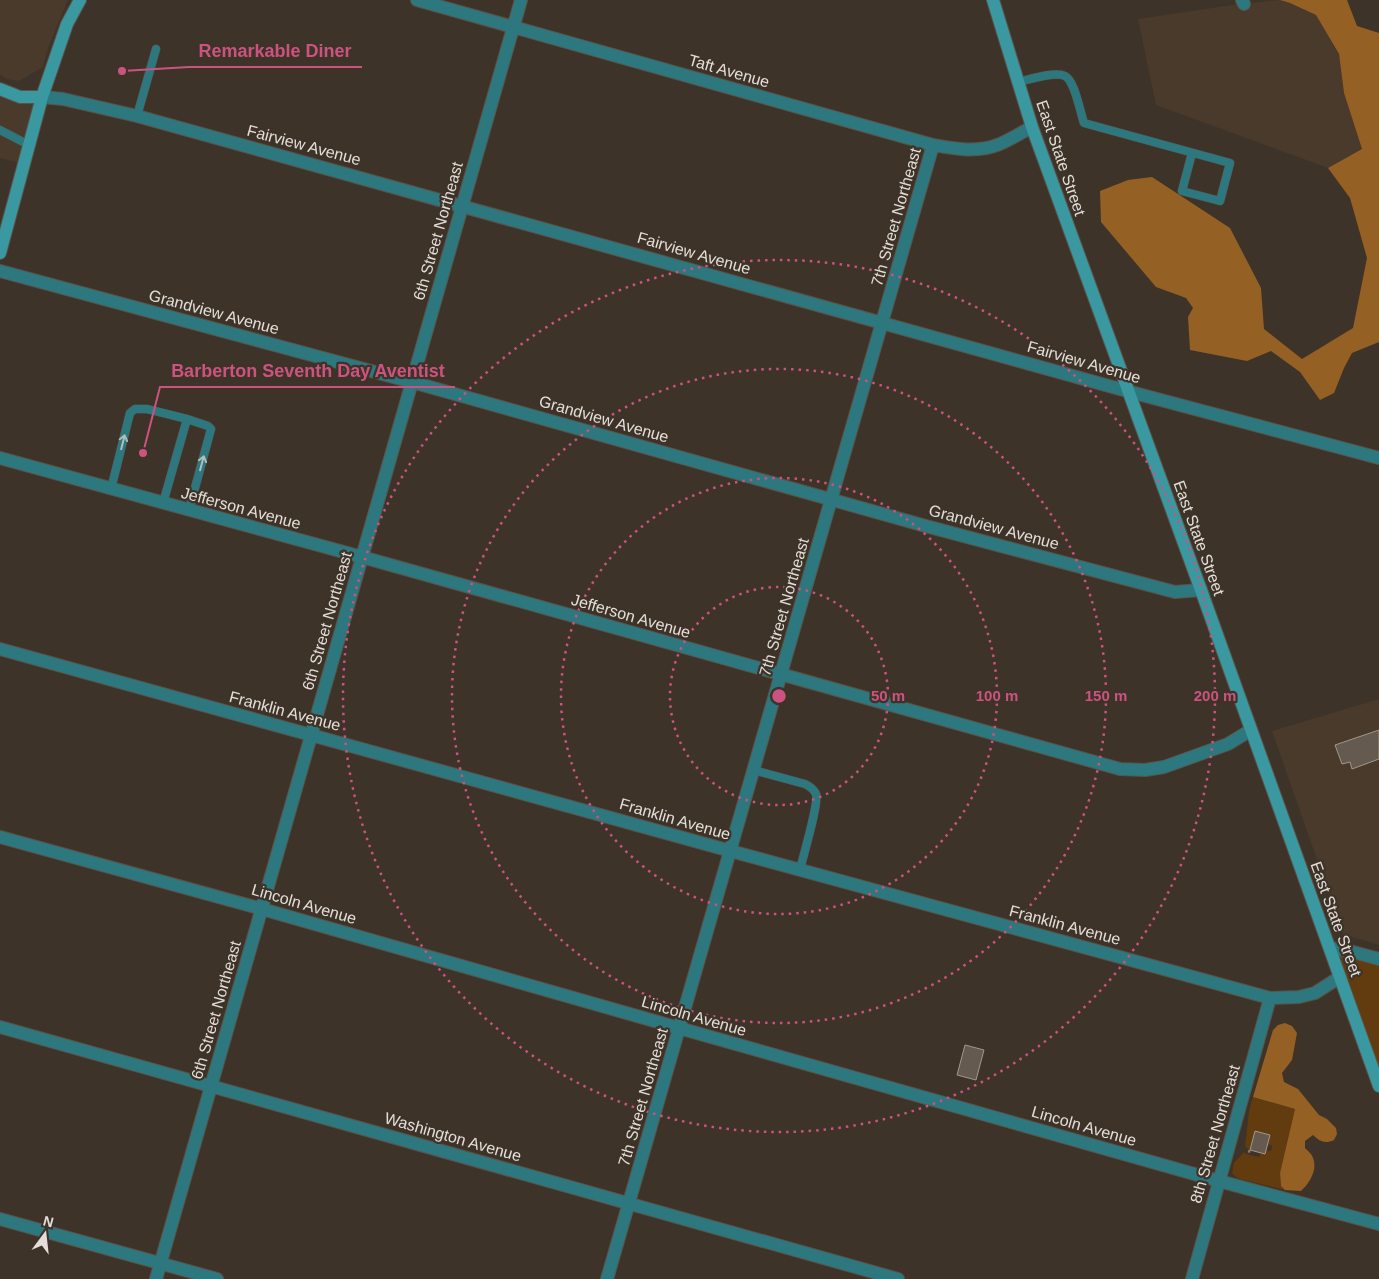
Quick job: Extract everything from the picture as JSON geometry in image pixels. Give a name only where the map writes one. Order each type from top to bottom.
[{"type":"street","points":[[0,253],[42,97],[67,24],[80,0]]},
{"type":"street","name":"Taft Avenue","points":[[417,0],[933,145],[958,150],[984,149],[1032,128]]},
{"type":"street","name":"6th Street Northeast","points":[[156,1279],[520,0]]},
{"type":"street","name":"East State Street","points":[[993,0],[1032,128],[1201,590],[1379,1086]]},
{"type":"street","name":"Fairview Avenue","points":[[0,89],[20,97],[42,97],[63,100],[137,116],[1127,391],[1379,458]]},
{"type":"street","name":"7th Street Northeast","points":[[607,1279],[933,145]]},
{"type":"street","name":"Grandview Avenue","points":[[0,271],[412,382],[922,525],[1175,592],[1201,590]]},
{"type":"street","name":"Jefferson Avenue","points":[[0,458],[1120,769],[1145,770],[1164,767],[1228,744],[1251,730]]},
{"type":"street","name":"Franklin Avenue","points":[[0,648],[730,851],[1270,998],[1315,993],[1340,977]]},
{"type":"street","name":"Lincoln Avenue","points":[[0,838],[262,909],[1219,1181],[1379,1224]]},
{"type":"street","points":[[1330,948],[1379,959]]},
{"type":"street","name":"8th Street Northeast","points":[[1192,1279],[1270,998]]},
{"type":"street","name":"Washington Avenue","points":[[0,1027],[898,1279]]},
{"type":"street","points":[[0,1219],[217,1279]]},
{"type":"lane","points":[[137,116],[156,49]]},
{"type":"lane","points":[[1018,82],[1054,75],[1065,76],[1072,84],[1084,123],[1230,163],[1220,201],[1182,191],[1192,153]]},
{"type":"lane","points":[[0,130],[29,145]]},
{"type":"lane","points":[[111,489],[130,413],[135,409],[147,409],[187,419],[208,426],[211,429],[189,510]]},
{"type":"lane","points":[[163,503],[187,419]]},
{"type":"lane","points":[[753,770],[805,784],[810,786],[816,794],[816,807],[800,870]]},
{"type":"shaded area","points":[[0,0],[68,0],[48,48],[43,67],[19,81],[7,79],[0,75]]},
{"type":"shaded area","points":[[1280,0],[1316,15],[1339,55],[1344,93],[1362,149],[1328,168],[1156,105],[1138,19]]},
{"type":"shaded area","points":[[1280,0],[1347,0],[1357,26],[1379,33],[1379,342],[1352,353],[1334,393],[1320,400],[1300,372],[1271,351],[1247,361],[1190,350],[1188,317],[1193,308],[1186,298],[1156,287],[1101,222],[1100,191],[1128,180],[1152,177],[1230,228],[1261,288],[1264,329],[1302,359],[1353,328],[1367,258],[1350,198],[1328,168],[1362,149],[1344,93],[1339,54],[1316,15]]},
{"type":"shaded area","points":[[0,89],[38,102],[19,163],[0,158]]},
{"type":"shaded area","points":[[1379,699],[1379,945],[1343,934],[1272,731]]},
{"type":"shaded area","points":[[1330,948],[1379,959],[1379,1067]]},
{"type":"shaded area","points":[[1285,1023],[1292,1026],[1297,1033],[1292,1060],[1282,1073],[1284,1082],[1298,1089],[1319,1115],[1327,1119],[1336,1128],[1337,1134],[1334,1140],[1328,1142],[1320,1141],[1313,1135],[1305,1141],[1305,1148],[1310,1153],[1314,1163],[1314,1172],[1310,1181],[1301,1191],[1285,1190],[1281,1186],[1280,1173],[1295,1109],[1253,1097],[1273,1030],[1278,1025]]},
{"type":"shaded area","points":[[1253,1097],[1295,1109],[1280,1173],[1281,1186],[1285,1190],[1240,1179],[1232,1173],[1234,1163],[1244,1152],[1259,1157],[1266,1150],[1271,1151],[1272,1146],[1267,1144],[1270,1135],[1256,1131],[1250,1150],[1245,1147],[1249,1111]]},
{"type":"building","points":[[1379,730],[1379,759],[1352,769],[1350,762],[1342,764],[1335,745]]},
{"type":"building","points":[[965,1045],[984,1050],[976,1080],[957,1075]]},
{"type":"building","points":[[1255,1131],[1270,1135],[1265,1154],[1250,1150]]},
{"type":"place","name":"Remarkable Diner","points":[[122,71]]},
{"type":"place","name":"Barberton Seventh Day Aventist","points":[[143,453]]}]
